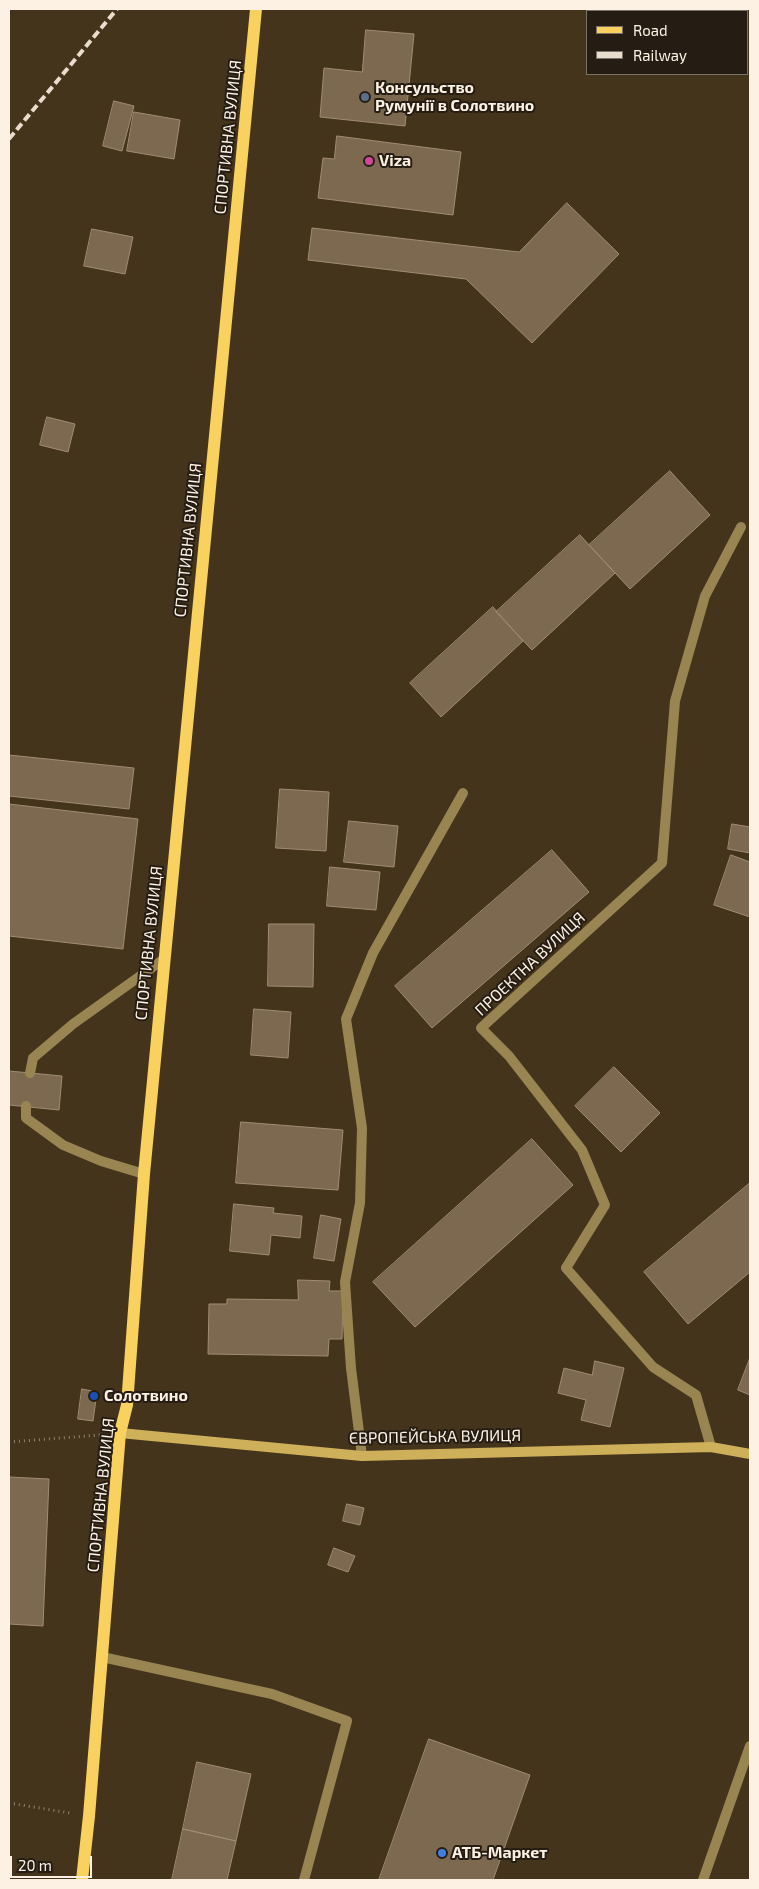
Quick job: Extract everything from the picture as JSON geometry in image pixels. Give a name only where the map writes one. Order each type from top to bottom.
[{"type":"main road","name":"СПОРТИВНА ВУЛИЦЯ","points":[[82,1880],[89,1816],[120,1433],[127,1406],[144,1174],[256,9]]},
{"type":"street","name":"ПРОЕКТНА ВУЛИЦЯ","points":[[711,1447],[696,1396],[654,1367],[566,1268],[605,1205],[582,1150],[509,1056],[481,1028],[662,863],[675,701],[705,596],[741,527]]},
{"type":"street","points":[[362,1456],[351,1368],[345,1282],[360,1203],[362,1128],[346,1019],[373,953],[463,793]]},
{"type":"street","points":[[30,1073],[33,1058],[73,1024],[164,959]]},
{"type":"street","points":[[26,1106],[26,1118],[63,1145],[101,1161],[144,1174]]},
{"type":"street","name":"ЄВРОПЕЙСЬКА ВУЛИЦЯ","points":[[120,1433],[362,1456],[711,1447],[750,1454]]},
{"type":"street","points":[[102,1657],[272,1694],[347,1721],[304,1880]]},
{"type":"street","points":[[703,1880],[750,1746]]},
{"type":"path","points":[[9,1442],[120,1433]]},
{"type":"path","points":[[9,1803],[89,1816]]},
{"type":"building","name":"Консульство Румунії в Солотвино","points":[[366,30],[414,34],[405,126],[320,117],[324,68],[362,72]]},
{"type":"building","points":[[114,101],[134,106],[122,151],[103,146]]},
{"type":"building","points":[[134,112],[180,120],[174,159],[127,151]]},
{"type":"building","points":[[337,136],[461,152],[453,215],[318,198],[323,158],[334,159]]},
{"type":"building","points":[[567,203],[619,254],[532,343],[466,279],[308,260],[312,228],[519,252]]},
{"type":"building","points":[[92,229],[133,237],[125,274],[84,266]]},
{"type":"building","points":[[47,417],[75,424],[68,452],[40,445]]},
{"type":"building","points":[[670,471],[710,515],[630,589],[589,545]]},
{"type":"building","points":[[580,535],[615,573],[532,650],[496,612]]},
{"type":"building","points":[[493,607],[523,641],[441,717],[410,683]]},
{"type":"building","points":[[9,755],[134,768],[129,809],[9,796]]},
{"type":"building","points":[[280,789],[329,792],[326,851],[276,848]]},
{"type":"building","points":[[9,804],[138,819],[123,949],[9,936]]},
{"type":"building","points":[[349,821],[398,826],[394,867],[344,862]]},
{"type":"building","points":[[732,824],[750,827],[750,853],[728,849]]},
{"type":"building","points":[[552,850],[589,892],[432,1028],[395,986]]},
{"type":"building","points":[[731,855],[750,862],[750,917],[714,905]]},
{"type":"building","points":[[330,867],[380,872],[376,910],[327,906]]},
{"type":"building","points":[[269,924],[314,924],[313,987],[268,986]]},
{"type":"building","points":[[254,1009],[291,1012],[288,1058],[251,1055]]},
{"type":"building","points":[[614,1067],[660,1113],[621,1152],[575,1106]]},
{"type":"building","points":[[9,1071],[62,1076],[59,1110],[9,1105]]},
{"type":"building","points":[[241,1122],[343,1130],[338,1190],[236,1183]]},
{"type":"building","points":[[532,1139],[573,1185],[415,1327],[373,1282]]},
{"type":"building","points":[[750,1183],[750,1272],[688,1324],[644,1272]]},
{"type":"building","points":[[234,1204],[274,1208],[273,1213],[302,1216],[300,1238],[271,1235],[269,1255],[230,1251]]},
{"type":"building","points":[[321,1215],[341,1219],[334,1261],[314,1258]]},
{"type":"building","points":[[298,1280],[330,1281],[329,1291],[343,1291],[342,1339],[329,1339],[328,1356],[208,1354],[209,1304],[227,1304],[227,1299],[298,1300]]},
{"type":"building","points":[[750,1358],[750,1395],[738,1390]]},
{"type":"building","points":[[595,1361],[624,1368],[610,1427],[581,1420],[586,1400],[558,1393],[564,1368],[592,1375]]},
{"type":"building","points":[[82,1389],[97,1392],[93,1421],[78,1419]]},
{"type":"building","points":[[9,1477],[49,1479],[43,1626],[9,1624]]},
{"type":"building","points":[[347,1504],[364,1508],[360,1525],[343,1521]]},
{"type":"building","points":[[334,1548],[355,1556],[348,1572],[328,1565]]},
{"type":"building","points":[[429,1739],[530,1775],[493,1880],[379,1880]]},
{"type":"building","points":[[197,1762],[251,1774],[236,1841],[183,1829]]},
{"type":"building","points":[[183,1829],[236,1841],[227,1880],[172,1880]]},
{"type":"railway","points":[[9,139],[117,9]]},
{"type":"place","name":"Консульство Румунії в Солотвино","points":[[365,97]]},
{"type":"place","name":"Viza","points":[[369,161]]},
{"type":"place","name":"Солотвино","points":[[94,1396]]},
{"type":"place","name":"АТБ-Маркет","points":[[442,1853]]}]
